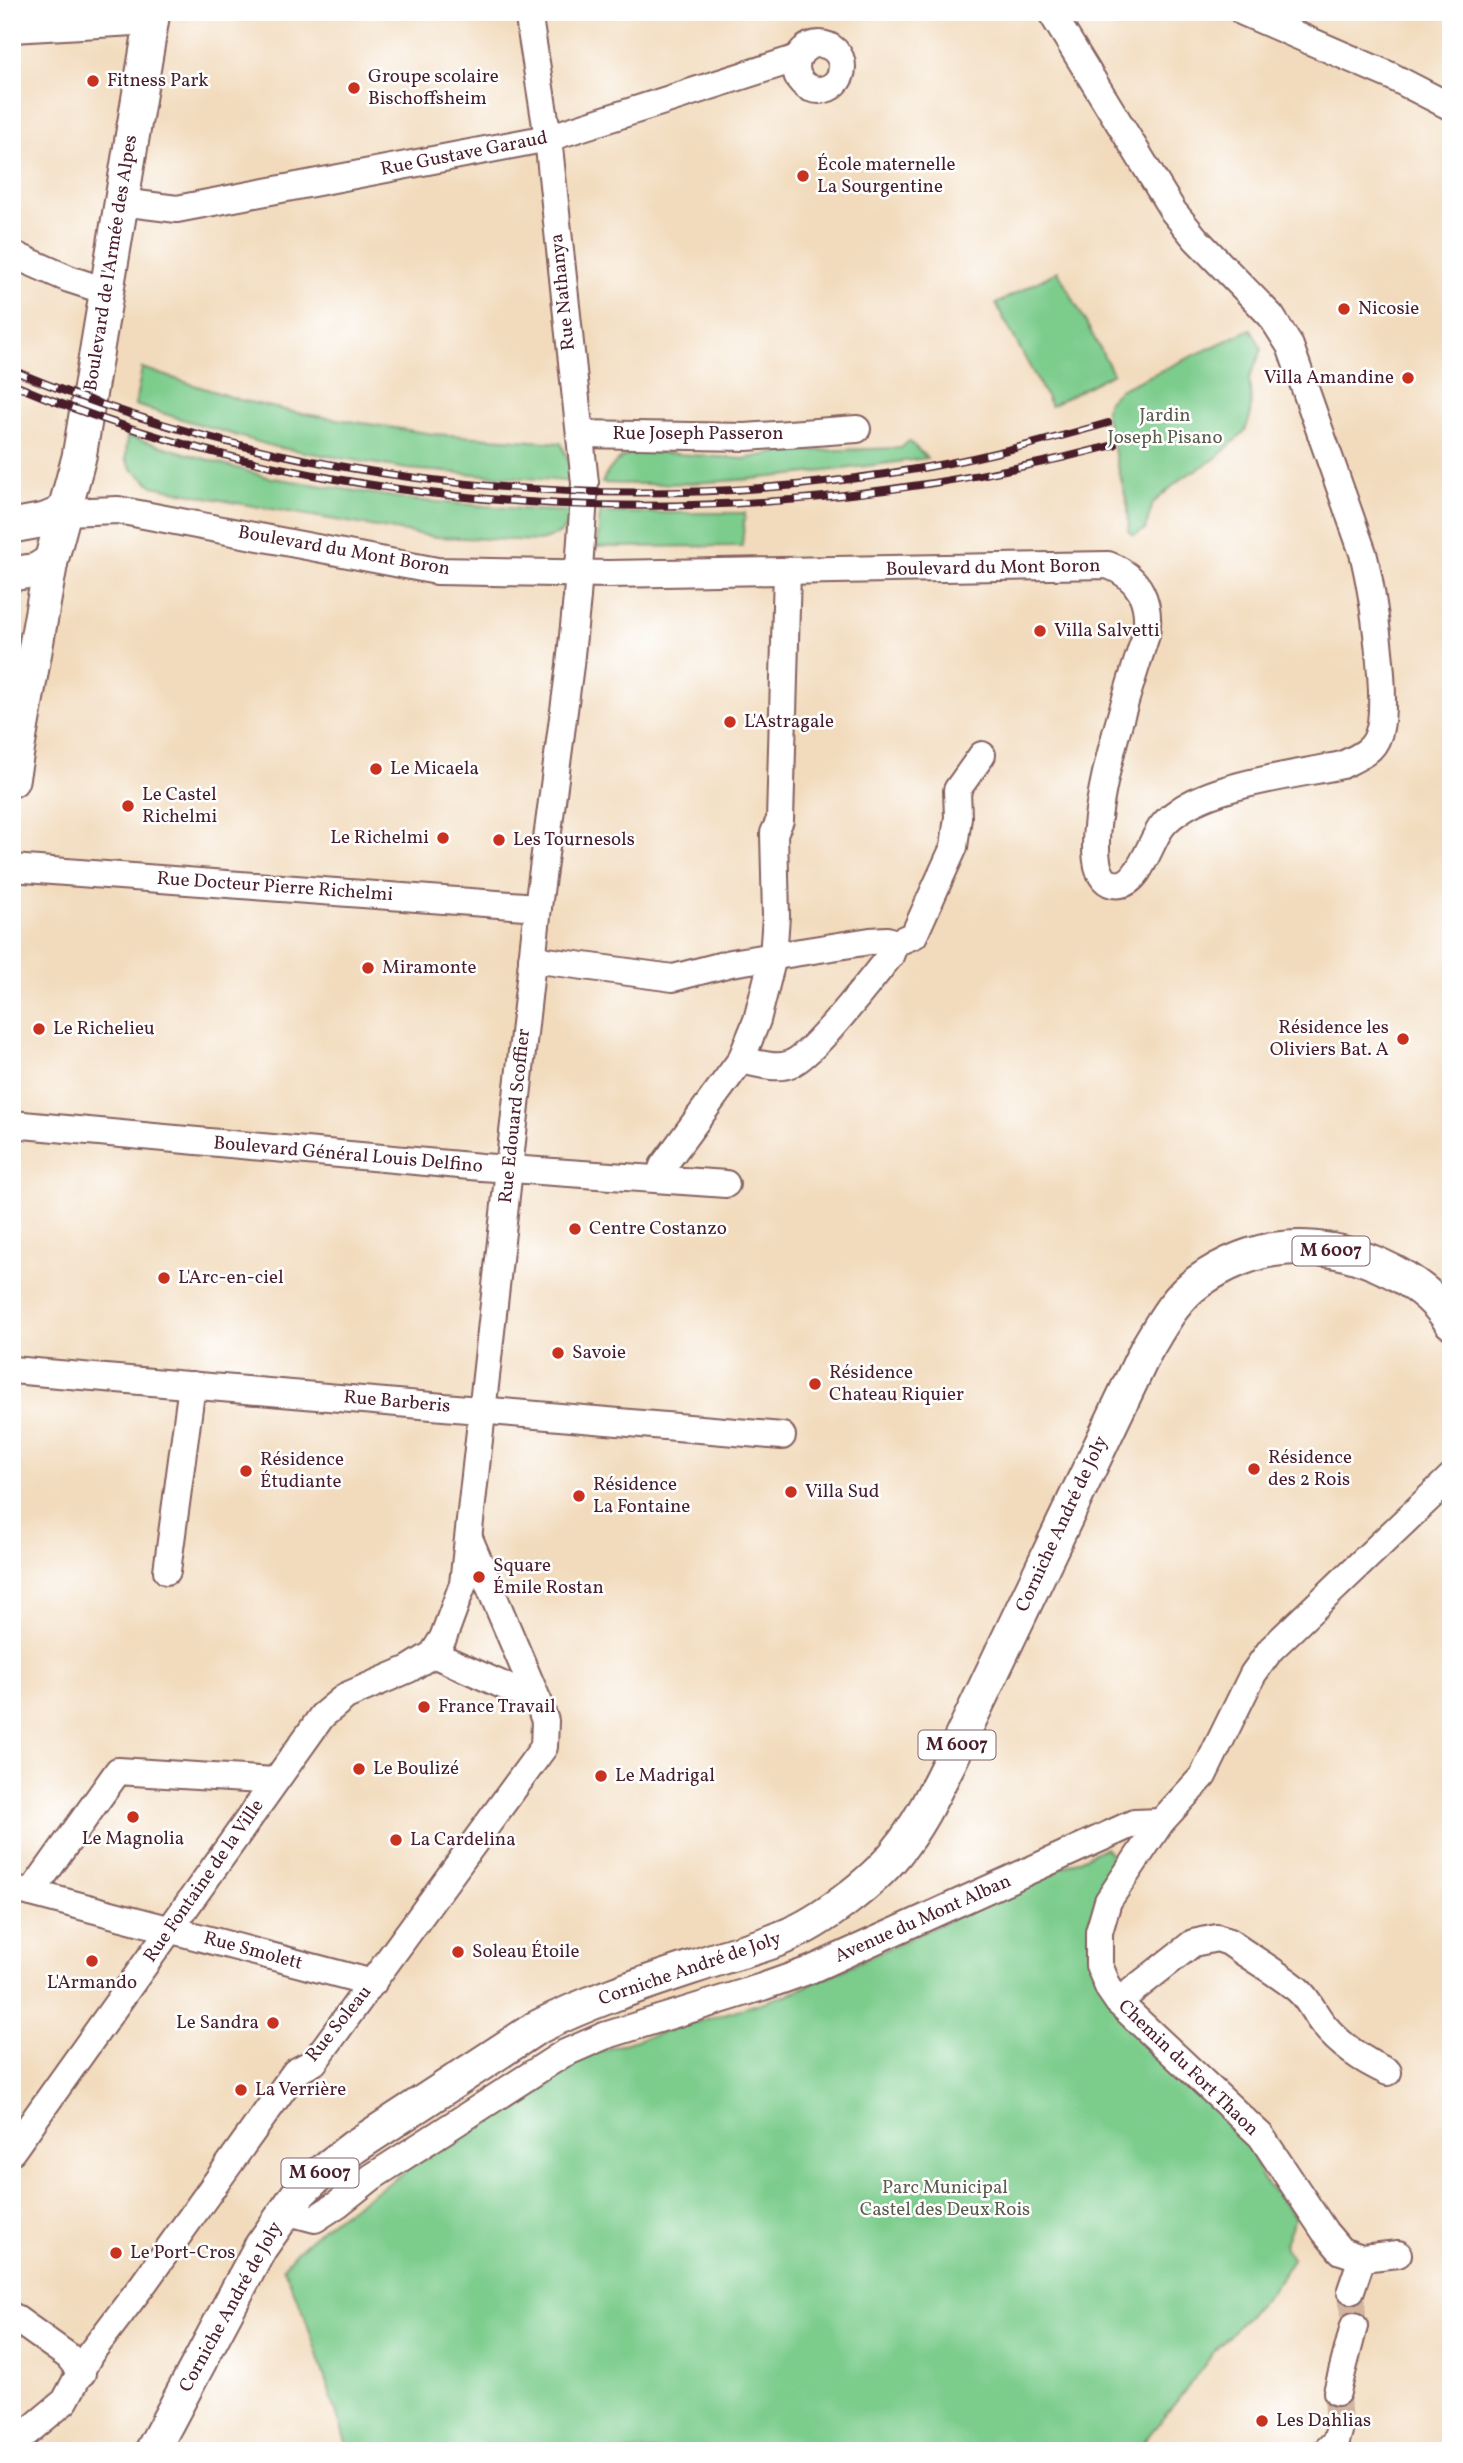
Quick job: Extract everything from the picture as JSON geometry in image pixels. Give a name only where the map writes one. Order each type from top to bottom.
[{"type":"main road","name":"Boulevard de l'Armée des Alpes","points":[[12,780],[51,561],[79,457],[152,17]]},
{"type":"main road","points":[[12,526],[45,520],[64,512]]},
{"type":"main road","points":[[12,575],[37,570],[51,561]]},
{"type":"main road","name":"Corniche André de Joly","points":[[152,2451],[260,2248],[298,2194],[319,2174],[354,2147],[536,2028],[610,1995],[787,1936],[826,1914],[895,1855],[920,1821],[938,1785],[1146,1350],[1169,1312],[1196,1283],[1235,1261],[1265,1251],[1288,1247],[1344,1253],[1368,1260],[1408,1281],[1429,1298],[1451,1322]]},
{"type":"street","name":"Rue Nathanya","points":[[528,12],[548,138],[580,434],[584,483],[578,573]]},
{"type":"street","name":"Boulevard du Mont Boron","points":[[64,512],[118,510],[437,571],[787,572],[1108,565],[1130,576],[1149,616],[1146,635],[1105,774],[1095,853],[1097,869],[1102,879],[1108,884],[1123,884],[1132,878],[1162,826],[1191,802],[1212,793],[1342,765],[1372,748],[1378,736],[1382,702],[1369,577],[1290,346],[1271,316],[1196,239],[1173,211],[1051,12]]},
{"type":"street","points":[[1243,12],[1391,76],[1451,107]]},
{"type":"street","points":[[12,29],[152,17]]},
{"type":"street","name":"Rue Gustave Garaud","points":[[121,202],[177,209],[548,138],[798,58]]},
{"type":"street","points":[[12,254],[69,279],[106,291]]},
{"type":"street","name":"Rue Joseph Passeron","points":[[580,434],[746,438],[857,429]]},
{"type":"street","points":[[659,1178],[663,1166],[741,1060],[757,1020],[773,957],[776,916],[774,833],[780,820],[787,572]]},
{"type":"street","name":"Rue Edouard Scoffier","points":[[433,1654],[443,1638],[463,1584],[538,907],[570,665],[578,573]]},
{"type":"street","points":[[532,959],[673,978],[731,963],[870,941],[887,940],[895,943],[914,935],[954,847],[958,817],[957,790],[982,755]]},
{"type":"street","name":"Rue Docteur Pierre Richelmi","points":[[12,868],[538,907]]},
{"type":"street","points":[[741,1060],[768,1066],[790,1065],[812,1049],[890,956],[895,943]]},
{"type":"street","name":"Boulevard Général Louis Delfino","points":[[12,1124],[481,1167],[726,1184]]},
{"type":"street","name":"Rue Barberis","points":[[12,1370],[782,1436]]},
{"type":"street","points":[[167,1571],[192,1385]]},
{"type":"street","points":[[1161,1822],[1203,1776],[1253,1674],[1271,1649],[1451,1477]]},
{"type":"street","name":"Rue Soleau","points":[[82,2373],[90,2354],[145,2283],[295,2072],[314,2062],[544,1747],[545,1721],[538,1701],[468,1537]]},
{"type":"street","points":[[433,1654],[538,1701]]},
{"type":"street","name":"Rue Fontaine de la Ville","points":[[12,2151],[322,1716],[346,1696],[409,1669],[433,1654]]},
{"type":"street","points":[[22,1890],[118,1772],[275,1781]]},
{"type":"street","name":"Avenue du Mont Alban","points":[[285,2211],[316,2219],[372,2177],[563,2054],[604,2036],[810,1970],[1134,1824],[1161,1822]]},
{"type":"street","name":"Chemin du Fort Thaon","points":[[1161,1822],[1108,1901],[1099,1931],[1099,1965],[1109,1989],[1118,2002],[1261,2136],[1325,2232],[1341,2251],[1362,2258]]},
{"type":"street","name":"Rue Smolett","points":[[22,1890],[373,1983]]},
{"type":"street","points":[[1118,2002],[1193,1943],[1217,1938],[1229,1942],[1297,1989],[1331,2033],[1365,2062],[1388,2072]]},
{"type":"street","points":[[1352,2290],[1362,2258],[1398,2254]]},
{"type":"street","points":[[12,2316],[68,2356],[82,2373],[65,2401],[12,2445]]},
{"type":"street","points":[[1337,2392],[1353,2326]]},
{"type":"green space","points":[[1058,271],[1113,373],[1051,406],[996,304]]},
{"type":"green space","name":"Jardin Joseph Pisano","points":[[1251,329],[1262,349],[1249,379],[1250,417],[1245,431],[1215,459],[1182,478],[1153,503],[1145,530],[1134,535],[1129,532],[1128,507],[1105,413],[1108,401],[1119,390]]},
{"type":"green space","points":[[142,368],[240,400],[298,413],[433,434],[561,443],[577,482],[407,469],[275,447],[135,405]]},
{"type":"green space","points":[[127,436],[267,477],[412,500],[576,512],[562,531],[540,541],[435,537],[153,486],[132,469],[126,459]]},
{"type":"green space","points":[[909,441],[927,458],[724,481],[602,483],[617,461],[628,454],[641,451],[744,459],[780,452],[901,448]]},
{"type":"green space","points":[[600,513],[745,513],[742,546],[597,547]]},
{"type":"green space","name":"Parc Municipal Castel des Deux Rois","points":[[1105,1848],[1120,1863],[1089,1948],[1245,2133],[1262,2178],[1295,2217],[1284,2246],[1293,2260],[1272,2290],[1217,2348],[1136,2451],[349,2451],[303,2311],[283,2267],[326,2225],[549,2075],[600,2051],[787,1995]]},
{"type":"tunnel","points":[[1351,2290],[1354,2326]]},
{"type":"tunnel","points":[[1337,2392],[1339,2431]]},
{"type":"railway","points":[[12,370],[120,411],[232,443],[346,467],[463,483],[580,491],[698,491],[814,483],[951,463],[1108,423]]},
{"type":"railway","points":[[12,384],[142,432],[278,468],[416,491],[557,504],[699,505],[840,495],[979,475],[1114,445]]},
{"type":"place","name":"Fitness Park","points":[[93,81]]},
{"type":"place","name":"Groupe scolaire Bischoffsheim","points":[[354,88]]},
{"type":"place","name":"École maternelle La Sourgentine","points":[[803,176]]},
{"type":"place","name":"Nicosie","points":[[1344,309]]},
{"type":"place","name":"Villa Amandine","points":[[1408,378]]},
{"type":"place","name":"Villa Salvetti","points":[[1040,631]]},
{"type":"place","name":"L'Astragale","points":[[730,722]]},
{"type":"place","name":"Le Micaela","points":[[376,769]]},
{"type":"place","name":"Le Castel Richelmi","points":[[128,806]]},
{"type":"place","name":"Le Richelmi","points":[[443,838]]},
{"type":"place","name":"Les Tournesols","points":[[499,840]]},
{"type":"place","name":"Miramonte","points":[[368,968]]},
{"type":"place","name":"Le Richelieu","points":[[39,1029]]},
{"type":"place","name":"Résidence les Oliviers Bat. A","points":[[1403,1039]]},
{"type":"place","name":"Centre Costanzo","points":[[575,1229]]},
{"type":"place","name":"L'Arc-en-ciel","points":[[164,1278]]},
{"type":"place","name":"Savoie","points":[[558,1353]]},
{"type":"place","name":"Résidence Chateau Riquier","points":[[815,1384]]},
{"type":"place","name":"Résidence des 2 Rois","points":[[1254,1469]]},
{"type":"place","name":"Résidence Étudiante","points":[[246,1471]]},
{"type":"place","name":"Villa Sud","points":[[791,1492]]},
{"type":"place","name":"Résidence La Fontaine","points":[[579,1496]]},
{"type":"place","name":"Square Émile Rostan","points":[[479,1577]]},
{"type":"place","name":"France Travail","points":[[424,1707]]},
{"type":"place","name":"Le Boulizé","points":[[359,1769]]},
{"type":"place","name":"Le Madrigal","points":[[601,1776]]},
{"type":"place","name":"Le Magnolia","points":[[133,1817]]},
{"type":"place","name":"La Cardelina","points":[[396,1840]]},
{"type":"place","name":"Soleau Étoile","points":[[458,1952]]},
{"type":"place","name":"L'Armando","points":[[92,1961]]},
{"type":"place","name":"Le Sandra","points":[[273,2023]]},
{"type":"place","name":"La Verrière","points":[[241,2090]]},
{"type":"place","name":"Le Port-Cros","points":[[116,2253]]},
{"type":"place","name":"Les Dahlias","points":[[1262,2421]]}]
